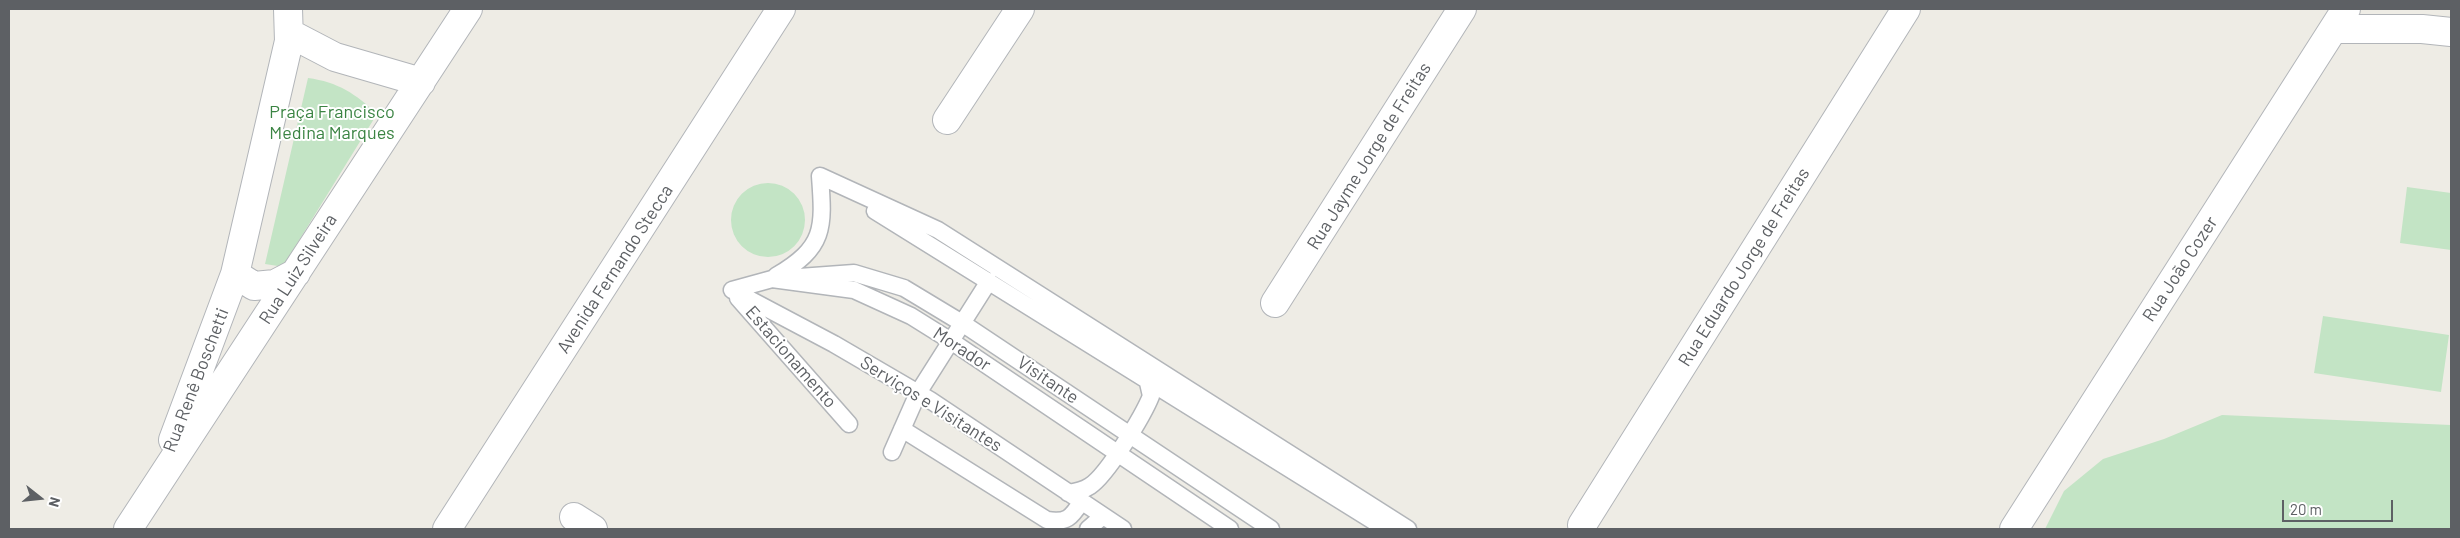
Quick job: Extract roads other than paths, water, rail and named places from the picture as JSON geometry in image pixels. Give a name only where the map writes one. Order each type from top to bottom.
[{"type":"street","name":"Rua Luiz Silveira","points":[[128,529],[468,9]]},
{"type":"street","name":"Avenida Fernando Stecca","points":[[447,529],[781,9]]},
{"type":"street","points":[[947,120],[1020,9]]},
{"type":"street","name":"Rua Jayme Jorge de Freitas","points":[[1276,303],[1462,9]]},
{"type":"street","name":"Rua Eduardo Jorge de Freitas","points":[[1582,525],[1906,9]]},
{"type":"street","points":[[2340,19],[2451,32]]},
{"type":"street","name":"Rua João Cozer","points":[[2014,529],[2340,19]]},
{"type":"street","name":"Rua Renê Boschetti","points":[[288,21],[335,57],[421,82]]},
{"type":"street","name":"Rua Renê Boschetti","points":[[156,485],[235,274],[289,42],[288,21]]},
{"type":"street","points":[[235,274],[254,286],[275,284],[296,273]]},
{"type":"lane","points":[[772,279],[796,265],[812,249],[821,228],[824,210],[820,176]]},
{"type":"lane","points":[[820,176],[1148,380],[1212,412],[1408,529]]},
{"type":"lane","points":[[820,176],[938,230],[1138,358],[1212,412],[1386,529]]},
{"type":"lane","name":"Visitante","points":[[772,279],[854,273],[904,288],[962,323],[1271,529]]},
{"type":"lane","name":"Morador","points":[[732,290],[772,279],[854,290],[912,316],[1230,529]]},
{"type":"lane","points":[[892,452],[918,393],[989,281]]},
{"type":"lane","name":"Serviços e Visitantes","points":[[732,290],[834,344],[918,393],[1123,529]]},
{"type":"lane","name":"Estacionamento","points":[[732,290],[849,424]]},
{"type":"lane","points":[[902,428],[1047,520],[1060,522],[1073,516],[1075,497],[1102,476],[1130,435],[1151,396],[1148,380],[1138,358]]},
{"type":"lane","points":[[1088,529],[1103,516]]},
{"type":"park label","name":"Praça Francisco Medina Marques","points":[[332,122]]}]
